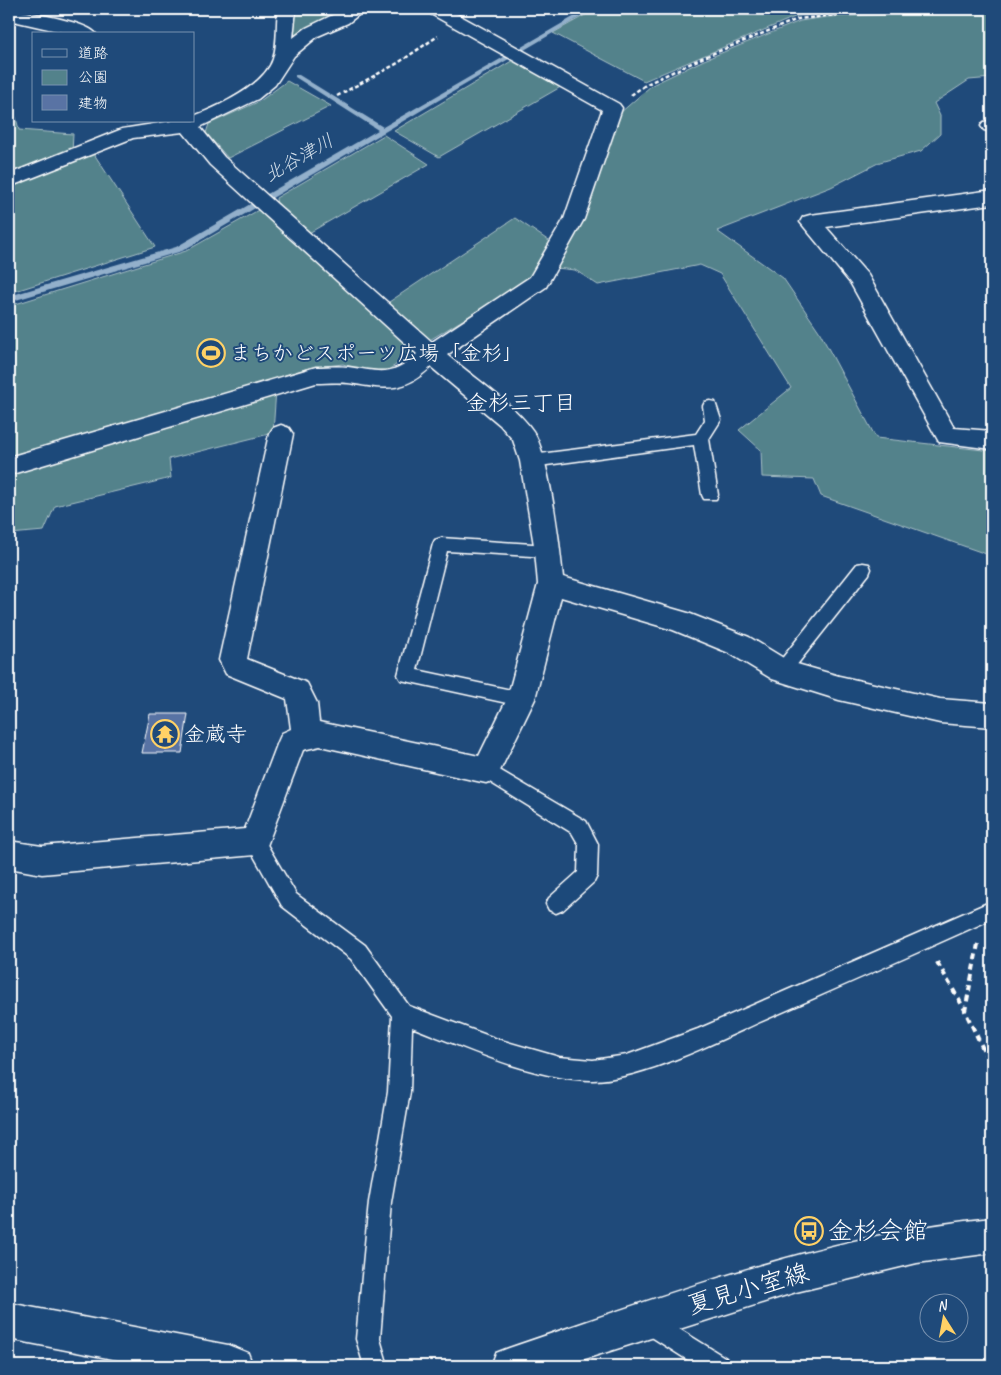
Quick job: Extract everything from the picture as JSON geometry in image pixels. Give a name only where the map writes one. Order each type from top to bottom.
[{"type":"street","points":[[282,61],[287,9]]},
{"type":"street","points":[[9,181],[123,127],[188,125],[209,118],[251,95],[268,81],[287,52],[312,32],[342,19],[357,9]]},
{"type":"street","points":[[9,466],[316,375],[347,374],[372,380],[394,380],[414,370],[432,354],[538,282],[574,219],[612,108],[435,9]]},
{"type":"street","points":[[9,14],[82,32]]},
{"type":"street","points":[[28,20],[73,20],[75,14]]},
{"type":"street","points":[[9,855],[42,860],[255,842],[292,742],[306,734],[320,734],[486,770],[522,699],[551,584],[548,551],[532,461],[524,436],[508,419],[432,354],[217,161],[188,125]]},
{"type":"street","points":[[992,197],[810,222],[860,280],[948,436],[992,440]]},
{"type":"street","points":[[281,434],[233,660],[236,666],[297,691],[303,702],[306,734]]},
{"type":"street","points":[[551,584],[679,621],[739,645],[782,671],[839,688],[940,712],[992,716]]},
{"type":"street","name":"夏見小室線","points":[[509,1366],[645,1320],[796,1274],[917,1245],[992,1235]]},
{"type":"street","points":[[9,1322],[228,1363],[235,1366]]},
{"type":"lane","points":[[710,406],[713,420],[701,439],[710,495]]},
{"type":"lane","points":[[532,461],[701,439]]},
{"type":"lane","points":[[522,699],[408,674],[441,544],[548,551]]},
{"type":"lane","points":[[782,671],[863,569]]},
{"type":"lane","points":[[486,770],[579,827],[589,844],[587,876],[556,904]]},
{"type":"lane","points":[[255,842],[289,900],[358,952],[402,1013],[497,1049],[559,1067],[593,1070],[627,1065],[702,1038],[925,941],[983,913]]},
{"type":"lane","points":[[376,1366],[368,1339],[380,1202],[399,1092],[402,1013]]},
{"type":"lane","points":[[645,1320],[718,1366]]},
{"type":"path","points":[[612,108],[647,84],[702,58],[798,18],[856,13],[992,11]]},
{"type":"path","points":[[337,96],[398,62],[460,23]]},
{"type":"path","points":[[965,1011],[983,913]]},
{"type":"path","points":[[925,941],[965,1011],[992,1068]]},
{"type":"green space","points":[[292,9],[350,9],[286,46]]},
{"type":"green space","points":[[596,9],[907,9],[797,16],[644,81],[553,33]]},
{"type":"green space","points":[[935,12],[992,12],[992,78],[969,80],[934,103],[940,116],[940,134],[921,151],[880,162],[831,187],[717,231],[783,278],[819,331],[876,438],[992,451],[992,556],[821,496],[814,479],[762,477],[761,450],[739,430],[791,388],[720,274],[700,265],[598,285],[575,270],[556,268],[609,130],[620,113],[652,85],[704,60],[800,21],[826,17]]},
{"type":"green space","points":[[515,59],[564,85],[439,157],[394,131]]},
{"type":"green space","points":[[287,81],[331,106],[228,158],[206,133],[209,124],[260,101]]},
{"type":"green space","points":[[9,89],[19,130],[73,134],[72,153],[9,176]]},
{"type":"green space","points":[[384,135],[429,164],[307,234],[277,206],[276,198]]},
{"type":"green space","points":[[94,154],[155,247],[9,293],[9,185]]},
{"type":"green space","points":[[262,208],[417,351],[385,372],[365,371],[343,364],[309,368],[13,456],[9,445],[9,306],[186,251]]},
{"type":"green space","points":[[515,218],[552,243],[532,278],[428,341],[383,306]]},
{"type":"green space","points":[[276,389],[273,433],[169,459],[171,478],[55,506],[44,531],[10,534],[9,539],[9,470]]},
{"type":"building","name":"金蔵寺","points":[[150,714],[188,714],[182,753],[142,753]]},
{"type":"waterway","name":"北谷津川","points":[[9,299],[179,249],[591,9]]},
{"type":"waterway","points":[[297,76],[383,130]]},
{"type":"place","name":"まちかどスポーツ広場「金杉」","points":[[211,353]]},
{"type":"place","name":"金蔵寺","points":[[165,734]]},
{"type":"place","name":"金杉会館","points":[[809,1231]]},
{"type":"district","name":"金杉三丁目","points":[[521,403]]}]
